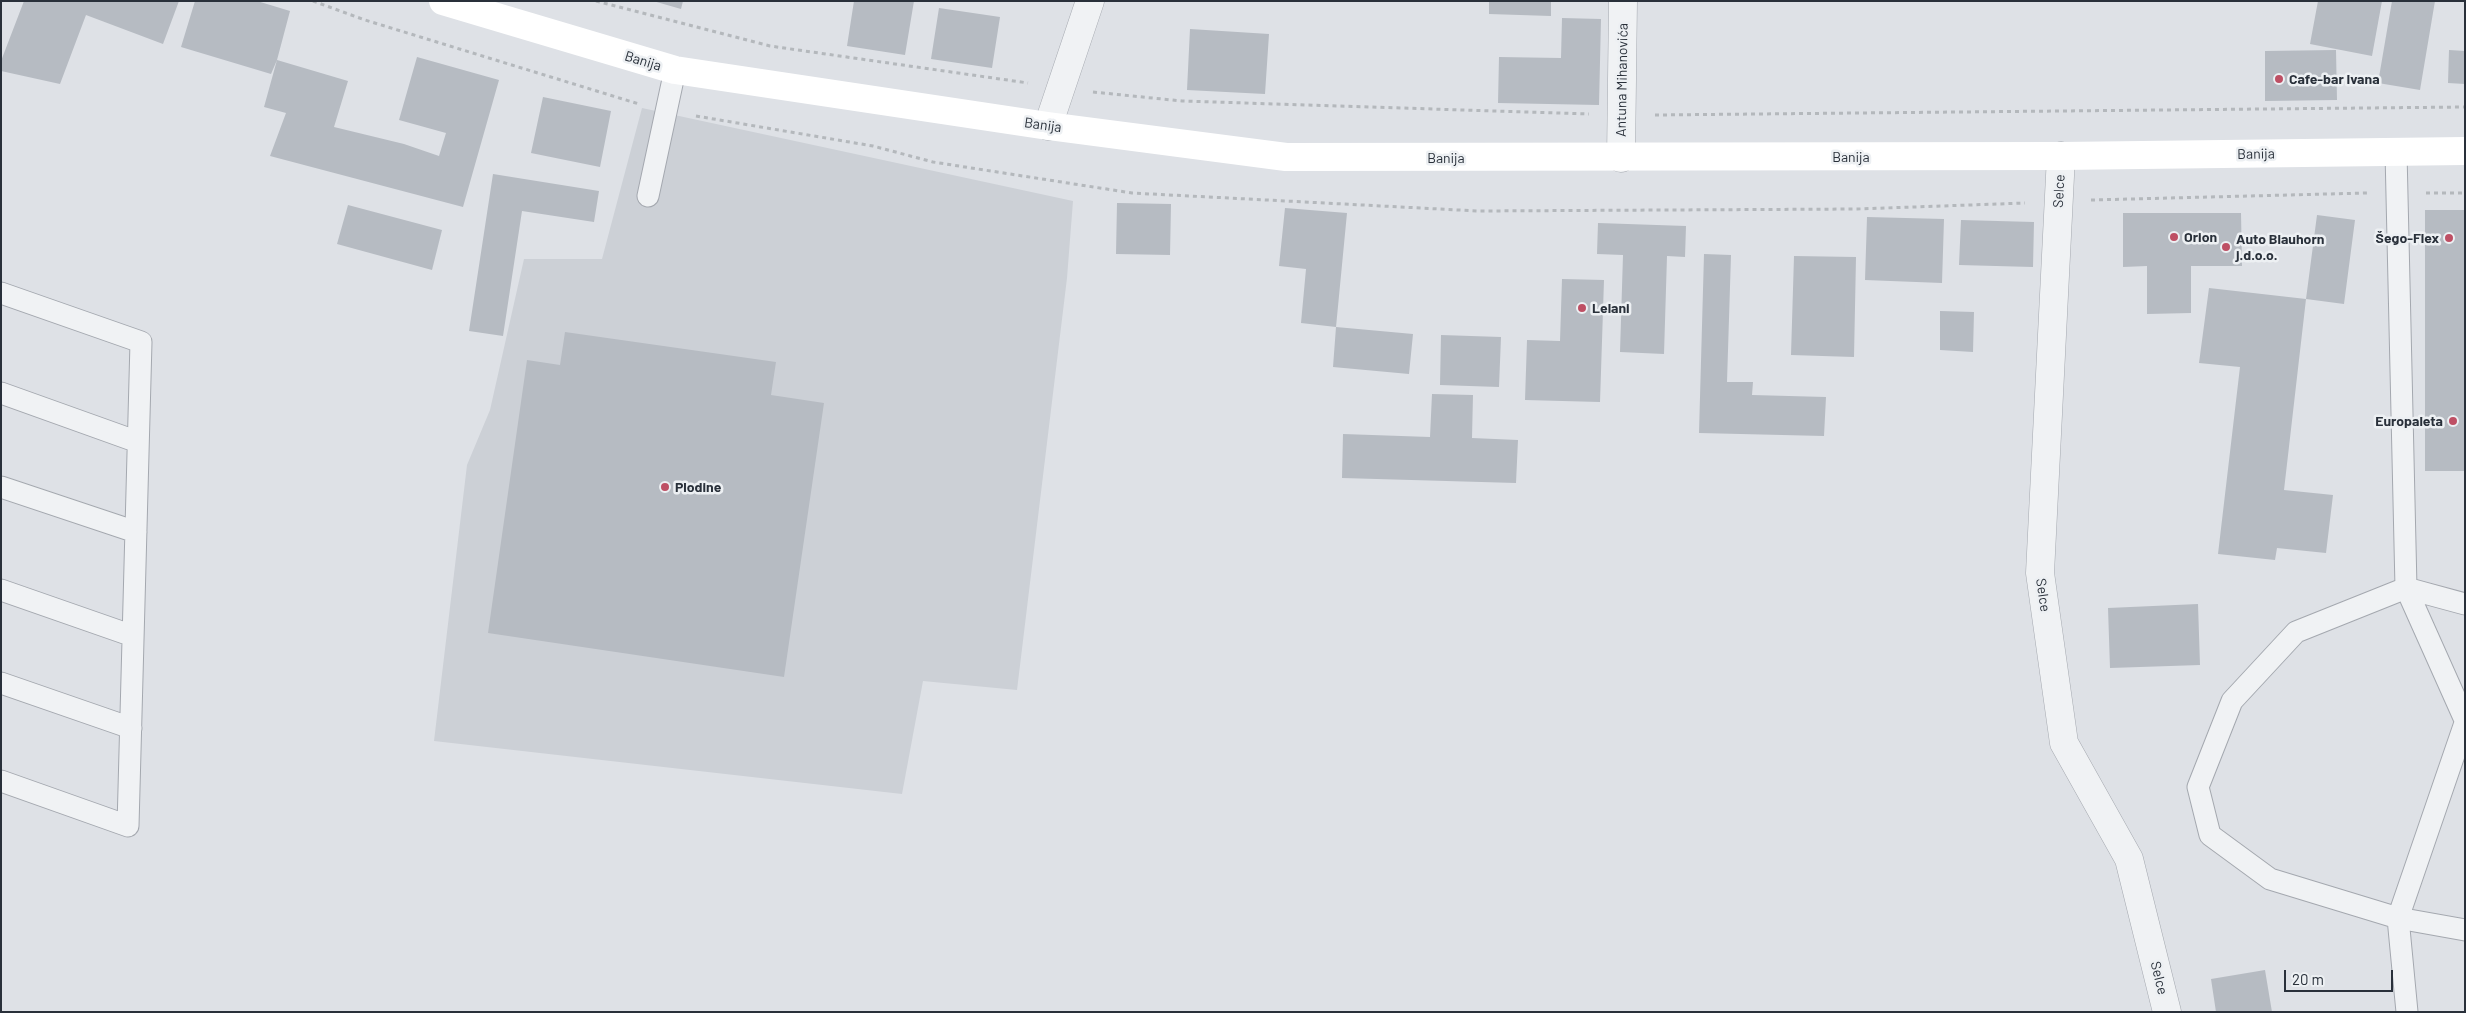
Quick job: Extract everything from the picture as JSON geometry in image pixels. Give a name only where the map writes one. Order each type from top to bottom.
[{"type":"main road","name":"Banija","points":[[443,1],[675,70],[1048,126],[1286,157],[2061,156],[2465,151]]},
{"type":"street","points":[[1048,126],[1090,1]]},
{"type":"street","name":"Antuna Mihanovića","points":[[1621,158],[1623,1]]},
{"type":"street","name":"Selce","points":[[2061,156],[2040,573],[2064,743],[2129,859],[2167,1012]]},
{"type":"lane","points":[[648,196],[675,70]]},
{"type":"lane","points":[[2396,152],[2406,588],[2465,722],[2398,918],[2407,1012]]},
{"type":"lane","points":[[1,293],[141,342],[128,826],[1,781]]},
{"type":"lane","points":[[1,393],[138,442]]},
{"type":"lane","points":[[1,487],[136,532]]},
{"type":"lane","points":[[2465,604],[2406,588],[2296,632],[2232,702],[2198,786],[2210,835],[2270,879],[2398,918],[2465,930]]},
{"type":"lane","points":[[1,590],[133,636]]},
{"type":"lane","points":[[1,682],[131,728]]},
{"type":"path","points":[[313,1],[365,20],[637,104]]},
{"type":"path","points":[[596,1],[770,46],[1029,83]]},
{"type":"path","points":[[1091,92],[1182,101],[1592,114]]},
{"type":"path","points":[[1654,115],[2465,107]]},
{"type":"path","points":[[2088,200],[2465,193]]},
{"type":"shaded area","points":[[642,108],[1073,201],[1067,278],[1017,690],[923,681],[902,794],[434,741],[467,465],[490,410],[524,259],[602,259]]},
{"type":"building","points":[[24,1],[179,1],[163,44],[86,15],[60,84],[1,71],[1,61]]},
{"type":"building","points":[[195,1],[257,1],[290,11],[277,60],[271,74],[181,47]]},
{"type":"building","points":[[653,1],[683,1],[681,9]]},
{"type":"building","points":[[854,1],[914,1],[905,55],[847,46]]},
{"type":"building","points":[[1489,1],[1551,1],[1551,16],[1489,14]]},
{"type":"building","points":[[2318,1],[2382,1],[2372,56],[2310,44]]},
{"type":"building","points":[[2392,1],[2435,1],[2420,90],[2378,83]]},
{"type":"building","points":[[939,8],[1000,17],[992,68],[931,59]]},
{"type":"building","points":[[1562,18],[1601,19],[1599,105],[1498,103],[1499,57],[1561,58]]},
{"type":"building","points":[[1190,29],[1269,34],[1265,94],[1187,90]]},
{"type":"building","points":[[2336,50],[2337,100],[2265,101],[2265,51]]},
{"type":"building","points":[[2449,50],[2465,51],[2465,84],[2448,83]]},
{"type":"building","points":[[417,57],[499,80],[463,207],[270,156],[286,113],[264,107],[277,60],[348,81],[334,127],[404,144],[439,156],[446,133],[399,120]]},
{"type":"building","points":[[543,97],[611,111],[600,167],[531,153]]},
{"type":"building","points":[[493,174],[599,191],[594,222],[522,211],[503,336],[469,331]]},
{"type":"building","points":[[1117,203],[1171,204],[1170,255],[1116,254]]},
{"type":"building","points":[[348,205],[442,230],[432,270],[337,244]]},
{"type":"building","points":[[1285,208],[1347,213],[1336,327],[1301,323],[1306,269],[1279,266]]},
{"type":"building","points":[[2425,210],[2465,210],[2465,471],[2425,471]]},
{"type":"building","points":[[2123,213],[2241,213],[2242,266],[2191,266],[2191,313],[2147,314],[2147,266],[2123,267]]},
{"type":"building","points":[[2317,215],[2355,220],[2344,304],[2306,299]]},
{"type":"building","points":[[1867,217],[1944,219],[1942,283],[1865,280]]},
{"type":"building","points":[[1961,220],[2034,222],[2033,267],[1959,265]]},
{"type":"building","points":[[1598,223],[1686,226],[1685,257],[1667,256],[1664,354],[1620,352],[1623,255],[1597,254]]},
{"type":"building","points":[[1704,254],[1731,255],[1727,382],[1753,382],[1752,395],[1826,397],[1824,436],[1699,433]]},
{"type":"building","points":[[1794,256],[1856,257],[1854,357],[1791,355]]},
{"type":"building","points":[[1562,279],[1604,280],[1600,402],[1525,400],[1527,340],[1560,341]]},
{"type":"building","points":[[2209,288],[2306,299],[2284,490],[2333,495],[2326,553],[2277,548],[2275,560],[2218,554],[2240,367],[2199,363]]},
{"type":"building","points":[[1940,311],[1974,312],[1973,352],[1940,350]]},
{"type":"building","points":[[1336,327],[1413,334],[1409,374],[1333,367]]},
{"type":"building","points":[[565,332],[776,362],[771,395],[824,403],[784,677],[488,633],[527,360],[560,365]]},
{"type":"building","points":[[1441,335],[1501,337],[1499,387],[1440,385]]},
{"type":"building","points":[[1432,394],[1473,395],[1472,438],[1518,440],[1516,483],[1342,478],[1343,434],[1430,437]]},
{"type":"building","points":[[2198,604],[2200,665],[2110,668],[2108,608]]},
{"type":"building","points":[[2265,970],[2272,1012],[2216,1012],[2211,979]]},
{"type":"place","name":"Cafe-bar Ivana","points":[[2279,79]]},
{"type":"place","name":"Orion","points":[[2174,237]]},
{"type":"place","name":"Šego-Flex","points":[[2449,238]]},
{"type":"place","name":"Auto Blauhorn j.d.o.o.","points":[[2226,247]]},
{"type":"place","name":"Lelani","points":[[1582,308]]},
{"type":"place","name":"Europaleta","points":[[2453,421]]},
{"type":"place","name":"Plodine","points":[[665,487]]}]
